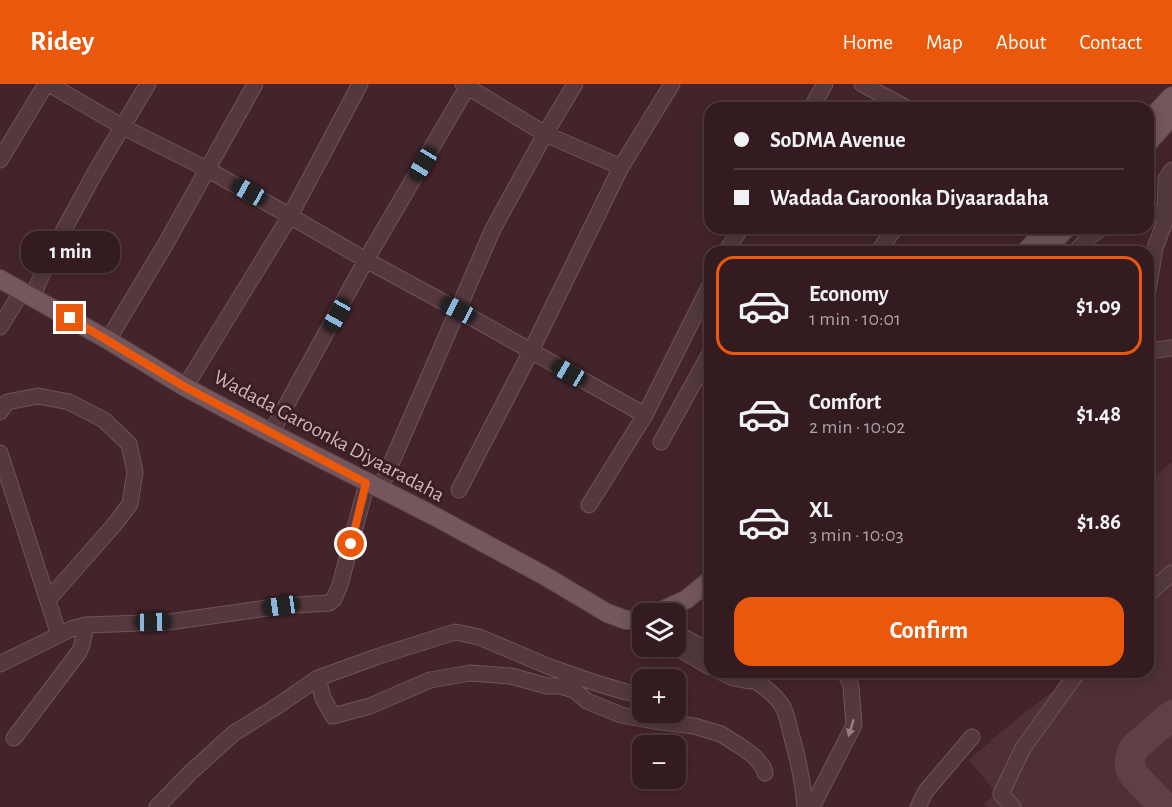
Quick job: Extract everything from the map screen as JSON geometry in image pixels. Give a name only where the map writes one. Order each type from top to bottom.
[{"type":"main road","points":[[1154,116],[1172,96]]},
{"type":"main road","points":[[1154,136],[1172,116]]},
{"type":"main road","points":[[1030,246],[1042,234]]},
{"type":"main road","points":[[1050,246],[1061,234]]},
{"type":"main road","name":"Wadada Garoonka Diyaaradaha","points":[[0,279],[185,387],[466,533],[608,613],[626,620],[632,619]]},
{"type":"main road","name":"Wadada Garoonka Diyaaradaha","points":[[679,603],[704,585]]},
{"type":"street","points":[[0,160],[48,84],[123,127],[207,169],[645,415]]},
{"type":"street","points":[[0,327],[27,294],[148,84]]},
{"type":"street","points":[[108,340],[255,84]]},
{"type":"street","points":[[185,387],[291,216],[360,84]]},
{"type":"street","points":[[0,664],[59,635],[86,625],[169,622],[281,606],[329,603],[334,599],[373,486],[458,310],[493,229],[575,84]]},
{"type":"street","points":[[459,490],[531,351],[621,166],[672,84]]},
{"type":"street","points":[[814,102],[825,84]]},
{"type":"street","points":[[862,84],[896,102]]},
{"type":"street","points":[[271,433],[366,260],[467,85],[545,134],[621,166]]},
{"type":"street","points":[[1154,252],[1170,207],[1166,179],[1172,170]]},
{"type":"street","points":[[1154,212],[1170,207]]},
{"type":"street","points":[[1081,246],[1093,234]]},
{"type":"street","points":[[589,505],[645,415],[704,309]]},
{"type":"street","points":[[1154,349],[1172,348]]},
{"type":"street","points":[[661,442],[704,364]]},
{"type":"street","points":[[0,412],[7,402],[38,396],[69,402],[104,420],[129,444],[135,472],[130,504],[48,600]]},
{"type":"street","points":[[0,453],[59,635]]},
{"type":"street","points":[[1154,589],[1172,573]]},
{"type":"street","points":[[14,738],[79,652],[86,625]]},
{"type":"street","points":[[157,807],[234,733],[318,678],[455,632],[479,637],[550,667],[632,693]]},
{"type":"street","points":[[686,638],[704,649]]},
{"type":"street","points":[[686,653],[704,664]]},
{"type":"street","points":[[318,678],[323,698],[333,716],[370,706],[430,680],[470,673],[511,676],[547,686],[560,686],[574,690],[587,701],[621,715],[694,726],[721,734],[755,757],[765,772]]},
{"type":"street","points":[[733,678],[758,682]]},
{"type":"street","points":[[751,678],[773,694],[783,708],[797,755],[803,785],[804,807]]},
{"type":"street","points":[[812,807],[854,725],[851,686],[848,678]]},
{"type":"street","points":[[1013,807],[1001,794],[1023,748],[1074,678]]},
{"type":"street","points":[[918,807],[926,791],[972,736]]},
{"type":"shaded area","points":[[1172,462],[1172,807],[987,807],[984,804],[996,793],[969,760],[1053,691],[1061,678],[1154,678],[1154,477]]},
{"type":"taxiway","points":[[1164,807],[1133,774],[1130,760],[1135,747],[1172,715]]},
{"type":"route","points":[[70,318],[185,387],[366,483],[351,544]]}]
